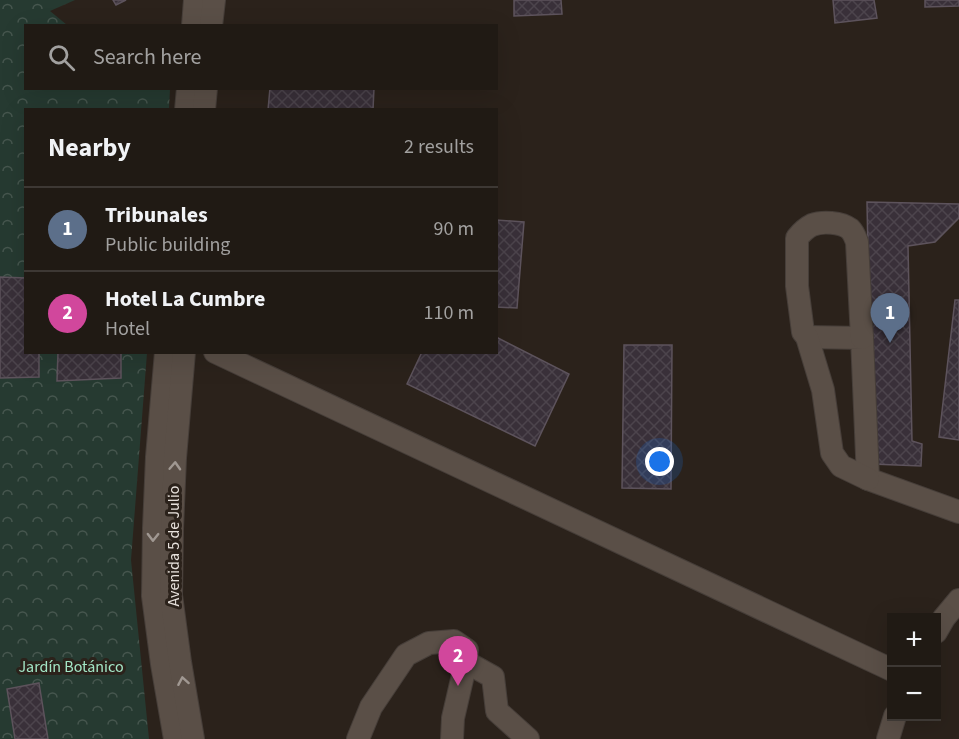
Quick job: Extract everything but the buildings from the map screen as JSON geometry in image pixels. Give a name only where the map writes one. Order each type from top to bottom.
[{"type":"street","points":[[193,24],[195,0]]},
{"type":"street","points":[[211,24],[214,0]]},
{"type":"street","points":[[186,108],[188,90]]},
{"type":"street","points":[[204,108],[206,90]]},
{"type":"street","points":[[868,479],[856,242],[848,228],[837,224],[813,225],[797,238],[797,286],[803,332],[807,337],[822,390],[831,453],[841,466],[868,479],[959,512]]},
{"type":"street","points":[[807,337],[862,338]]},
{"type":"street","name":"Avenida 5 de Julio","points":[[166,354],[155,492],[153,596],[175,739]]},
{"type":"street","name":"Avenida 5 de Julio","points":[[184,354],[172,529],[171,595],[193,739]]},
{"type":"street","points":[[219,354],[887,668]]},
{"type":"street","points":[[941,623],[959,600]]},
{"type":"street","points":[[358,739],[370,707],[406,655],[429,643],[454,640],[467,650],[453,718],[452,739]]},
{"type":"street","points":[[466,663],[493,677],[497,711],[528,739]]},
{"type":"green space","name":"Jardín Botánico","points":[[0,0],[75,0],[50,11],[66,24],[24,24],[24,90],[170,90],[169,108],[24,108],[24,354],[147,354],[131,560],[149,739],[0,739]]},
{"type":"place","name":"Tribunales","points":[[890,343]]},
{"type":"place","name":"Hotel La Cumbre","points":[[458,686]]}]
